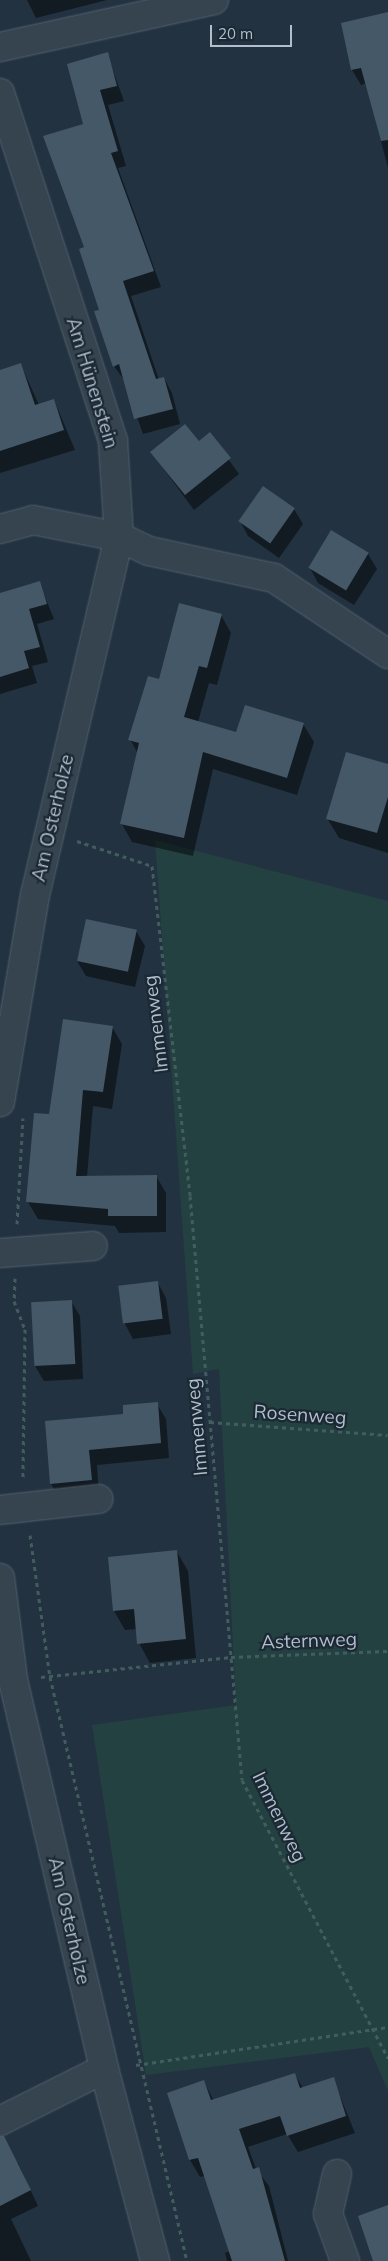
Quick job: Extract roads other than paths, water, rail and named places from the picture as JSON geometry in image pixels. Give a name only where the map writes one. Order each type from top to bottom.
[{"type":"street","points":[[0,48],[214,0]]},
{"type":"street","name":"Am Hünenstein","points":[[0,93],[113,441],[120,537]]},
{"type":"street","points":[[0,529],[33,520],[120,537],[149,551],[274,578],[388,654]]},
{"type":"street","name":"Am Osterholze","points":[[12,1106],[10,974],[49,832],[120,537]]},
{"type":"street","points":[[8,1253],[92,1246]]},
{"type":"street","points":[[0,1510],[98,1499]]},
{"type":"street","name":"Am Osterholze","points":[[0,1578],[13,1680],[104,2069],[155,2261]]},
{"type":"street","points":[[0,2120],[104,2069]]},
{"type":"street","points":[[337,2174],[328,2214],[345,2261]]}]
